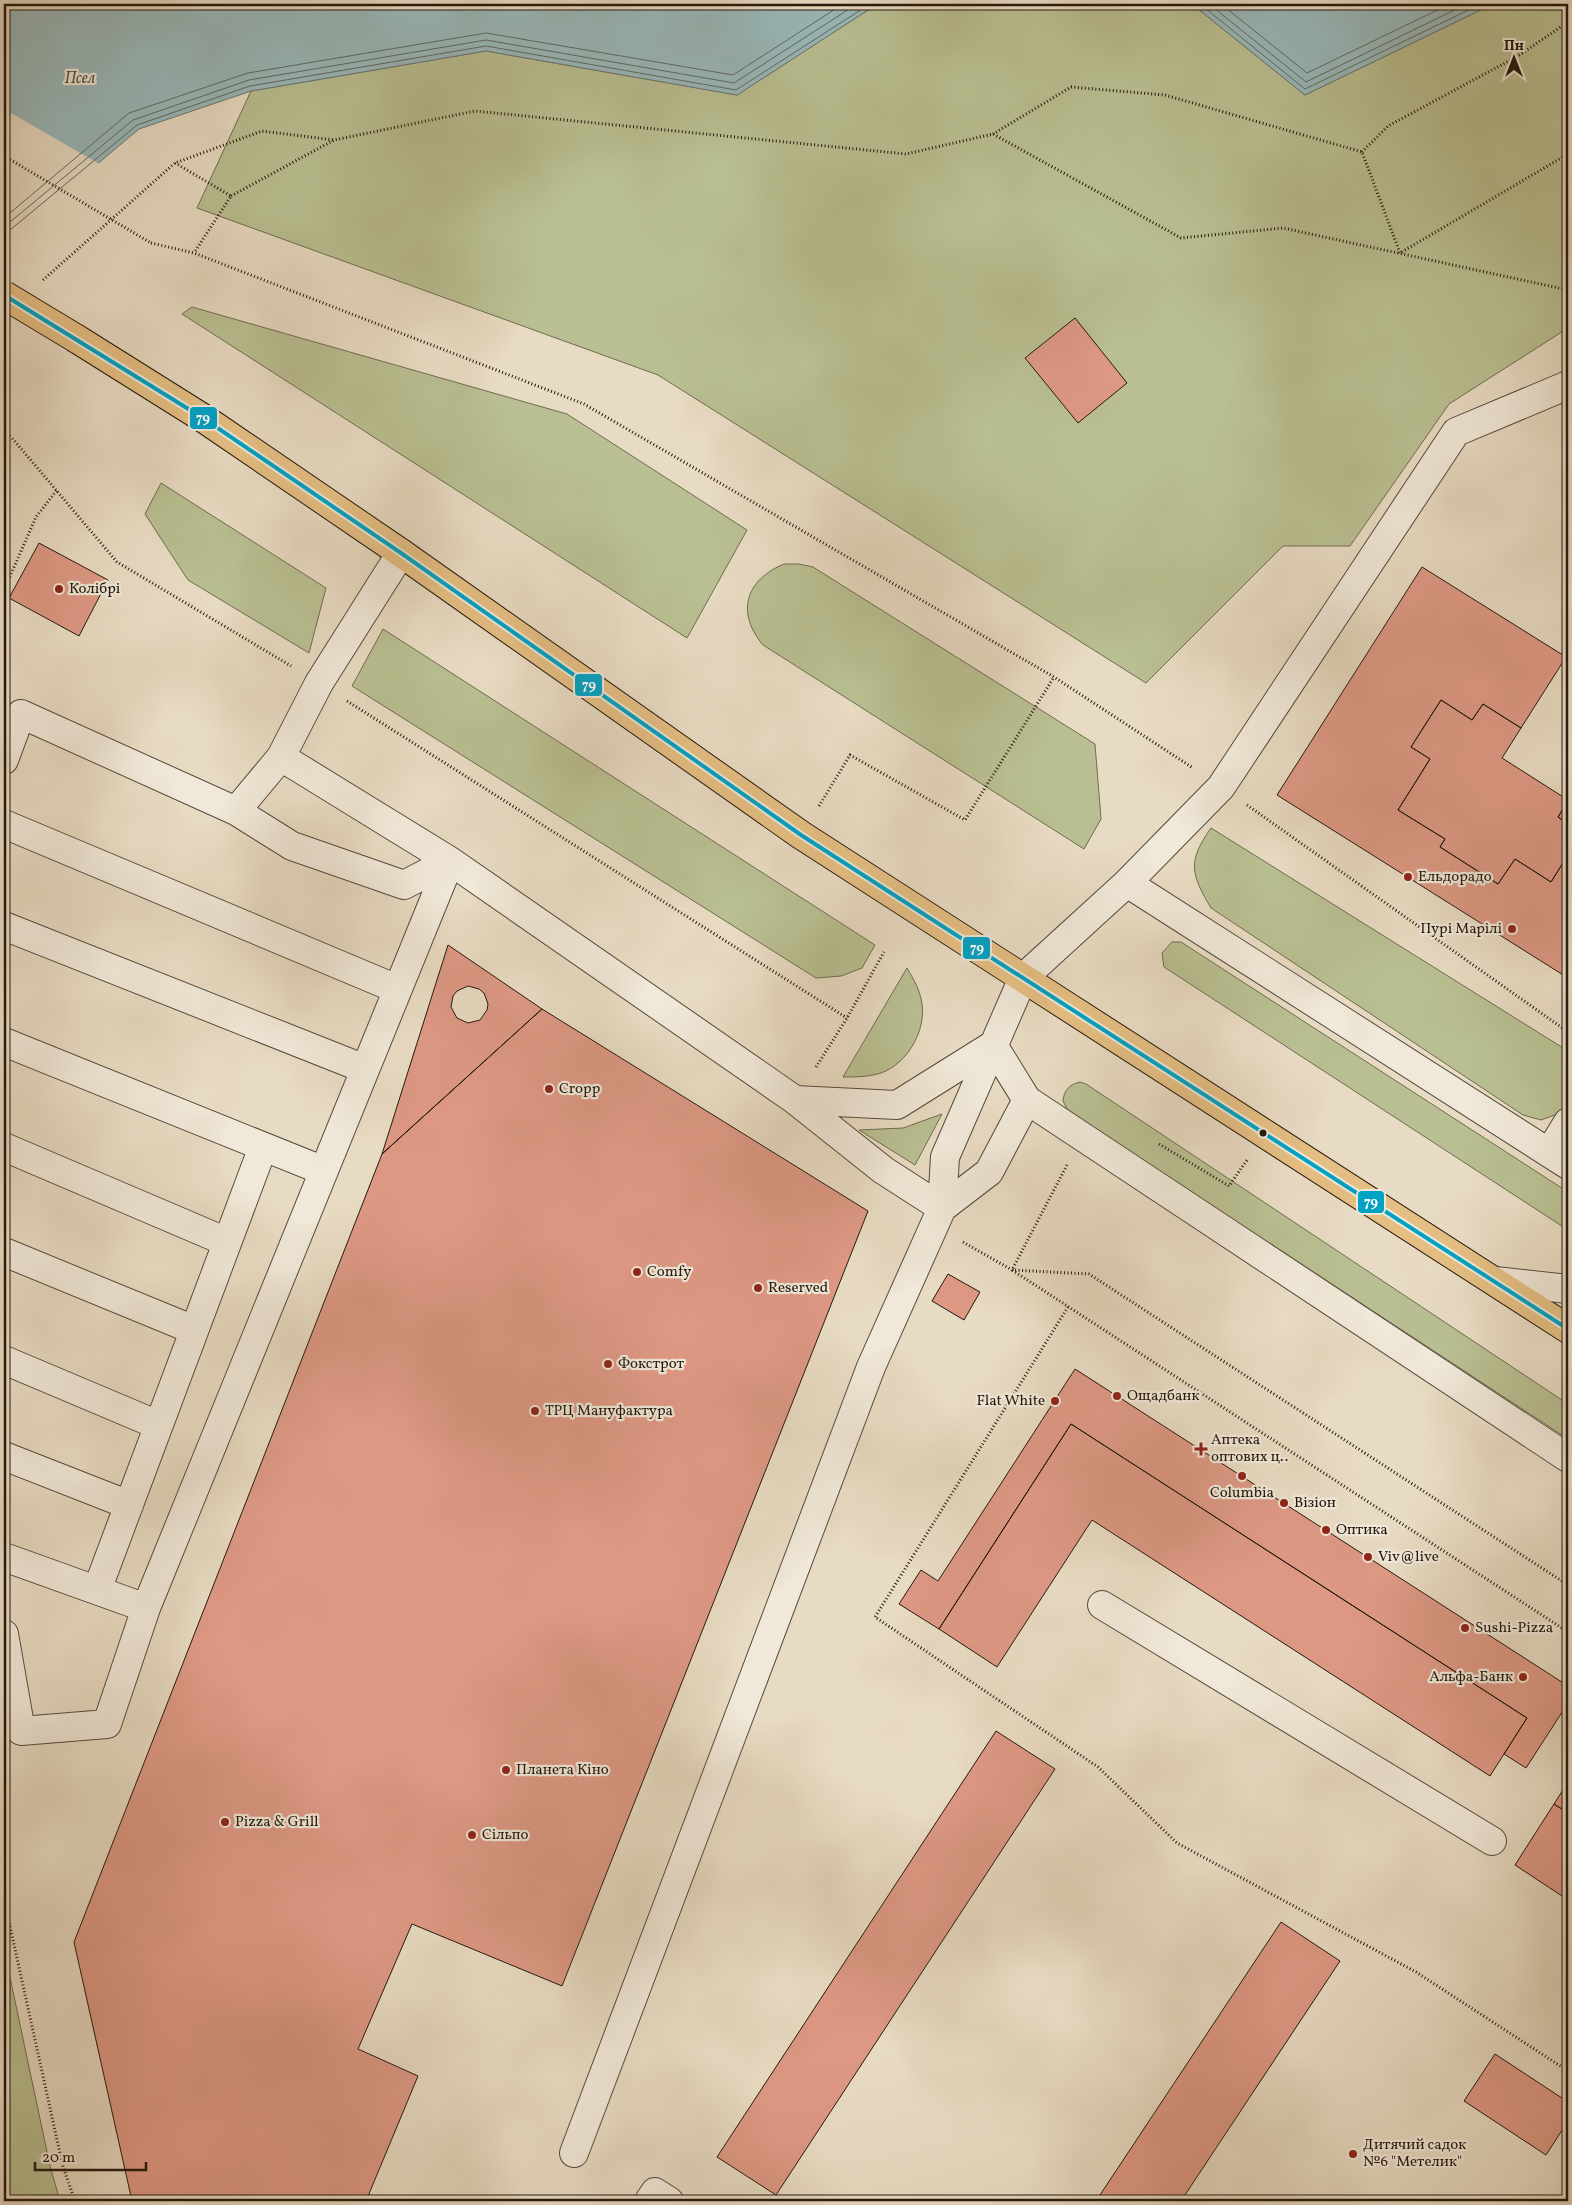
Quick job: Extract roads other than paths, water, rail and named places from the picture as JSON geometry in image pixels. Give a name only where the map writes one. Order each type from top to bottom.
[{"type":"main road","points":[[4,295],[203,418],[401,552],[801,835],[1568,1329]]},
{"type":"lane","points":[[574,2152],[871,1367],[942,1208],[945,1157],[1023,978],[1127,883],[1222,787],[1456,432],[1568,385]]},
{"type":"lane","points":[[236,811],[281,757],[320,683],[401,552]]},
{"type":"lane","points":[[4,760],[20,714],[236,811],[292,846],[404,885],[450,860]]},
{"type":"lane","points":[[281,757],[450,860],[795,1100],[882,1170],[942,1208]]},
{"type":"lane","points":[[4,824],[398,989]]},
{"type":"lane","points":[[4,1634],[21,1730],[107,1724],[146,1608],[450,860]]},
{"type":"lane","points":[[1127,883],[1559,1159],[1568,1122]]},
{"type":"lane","points":[[4,926],[365,1069]]},
{"type":"lane","points":[[4,1042],[324,1171]]},
{"type":"lane","points":[[795,1100],[897,1105],[993,1045]]},
{"type":"lane","points":[[993,1045],[1027,1100],[1568,1458]]},
{"type":"lane","points":[[942,1208],[989,1172],[1027,1100]]},
{"type":"lane","points":[[4,1147],[227,1242]]},
{"type":"lane","points":[[96,1590],[263,1147]]},
{"type":"lane","points":[[4,1252],[194,1330]]},
{"type":"lane","points":[[1494,1281],[1568,1289]]},
{"type":"lane","points":[[4,1360],[158,1425]]},
{"type":"lane","points":[[4,1456],[129,1505]]},
{"type":"lane","points":[[4,1557],[146,1608]]},
{"type":"lane","points":[[1102,1605],[1492,1842]]},
{"type":"lane","points":[[649,2201],[655,2192],[669,2201]]},
{"type":"water","name":"Псел","points":[[4,4],[883,4],[868,10],[737,95],[486,51],[251,91],[139,129],[4,242]]},
{"type":"water","points":[[1192,4],[1493,4],[1305,95]]},
{"type":"place","name":"Колібрі","points":[[59,589]]},
{"type":"place","name":"Ельдорадо","points":[[1408,877]]},
{"type":"place","name":"Пурі Марілі","points":[[1512,929]]},
{"type":"place","name":"Cropp","points":[[549,1089]]},
{"type":"place","name":"Comfy","points":[[637,1272]]},
{"type":"place","name":"Reserved","points":[[758,1288]]},
{"type":"place","name":"Фокстрот","points":[[608,1364]]},
{"type":"place","name":"Ощадбанк","points":[[1117,1396]]},
{"type":"place","name":"Flat White","points":[[1055,1401]]},
{"type":"place","name":"ТРЦ Мануфактура","points":[[535,1411]]},
{"type":"place","name":"Аптека оптових ц..","points":[[1201,1449]]},
{"type":"place","name":"Columbia","points":[[1242,1476]]},
{"type":"place","name":"Візіон","points":[[1284,1503]]},
{"type":"place","name":"Оптика","points":[[1326,1530]]},
{"type":"place","name":"Viv@live","points":[[1368,1557]]},
{"type":"place","name":"Sushi-Pizza","points":[[1465,1628]]},
{"type":"place","name":"Альфа-Банк","points":[[1523,1677]]},
{"type":"place","name":"Планета Кіно","points":[[506,1770]]},
{"type":"place","name":"Pizza & Grill","points":[[225,1822]]},
{"type":"place","name":"Сільпо","points":[[472,1835]]},
{"type":"place","name":"Дитячий садок №6 \"Метелик\"","points":[[1353,2154]]}]
